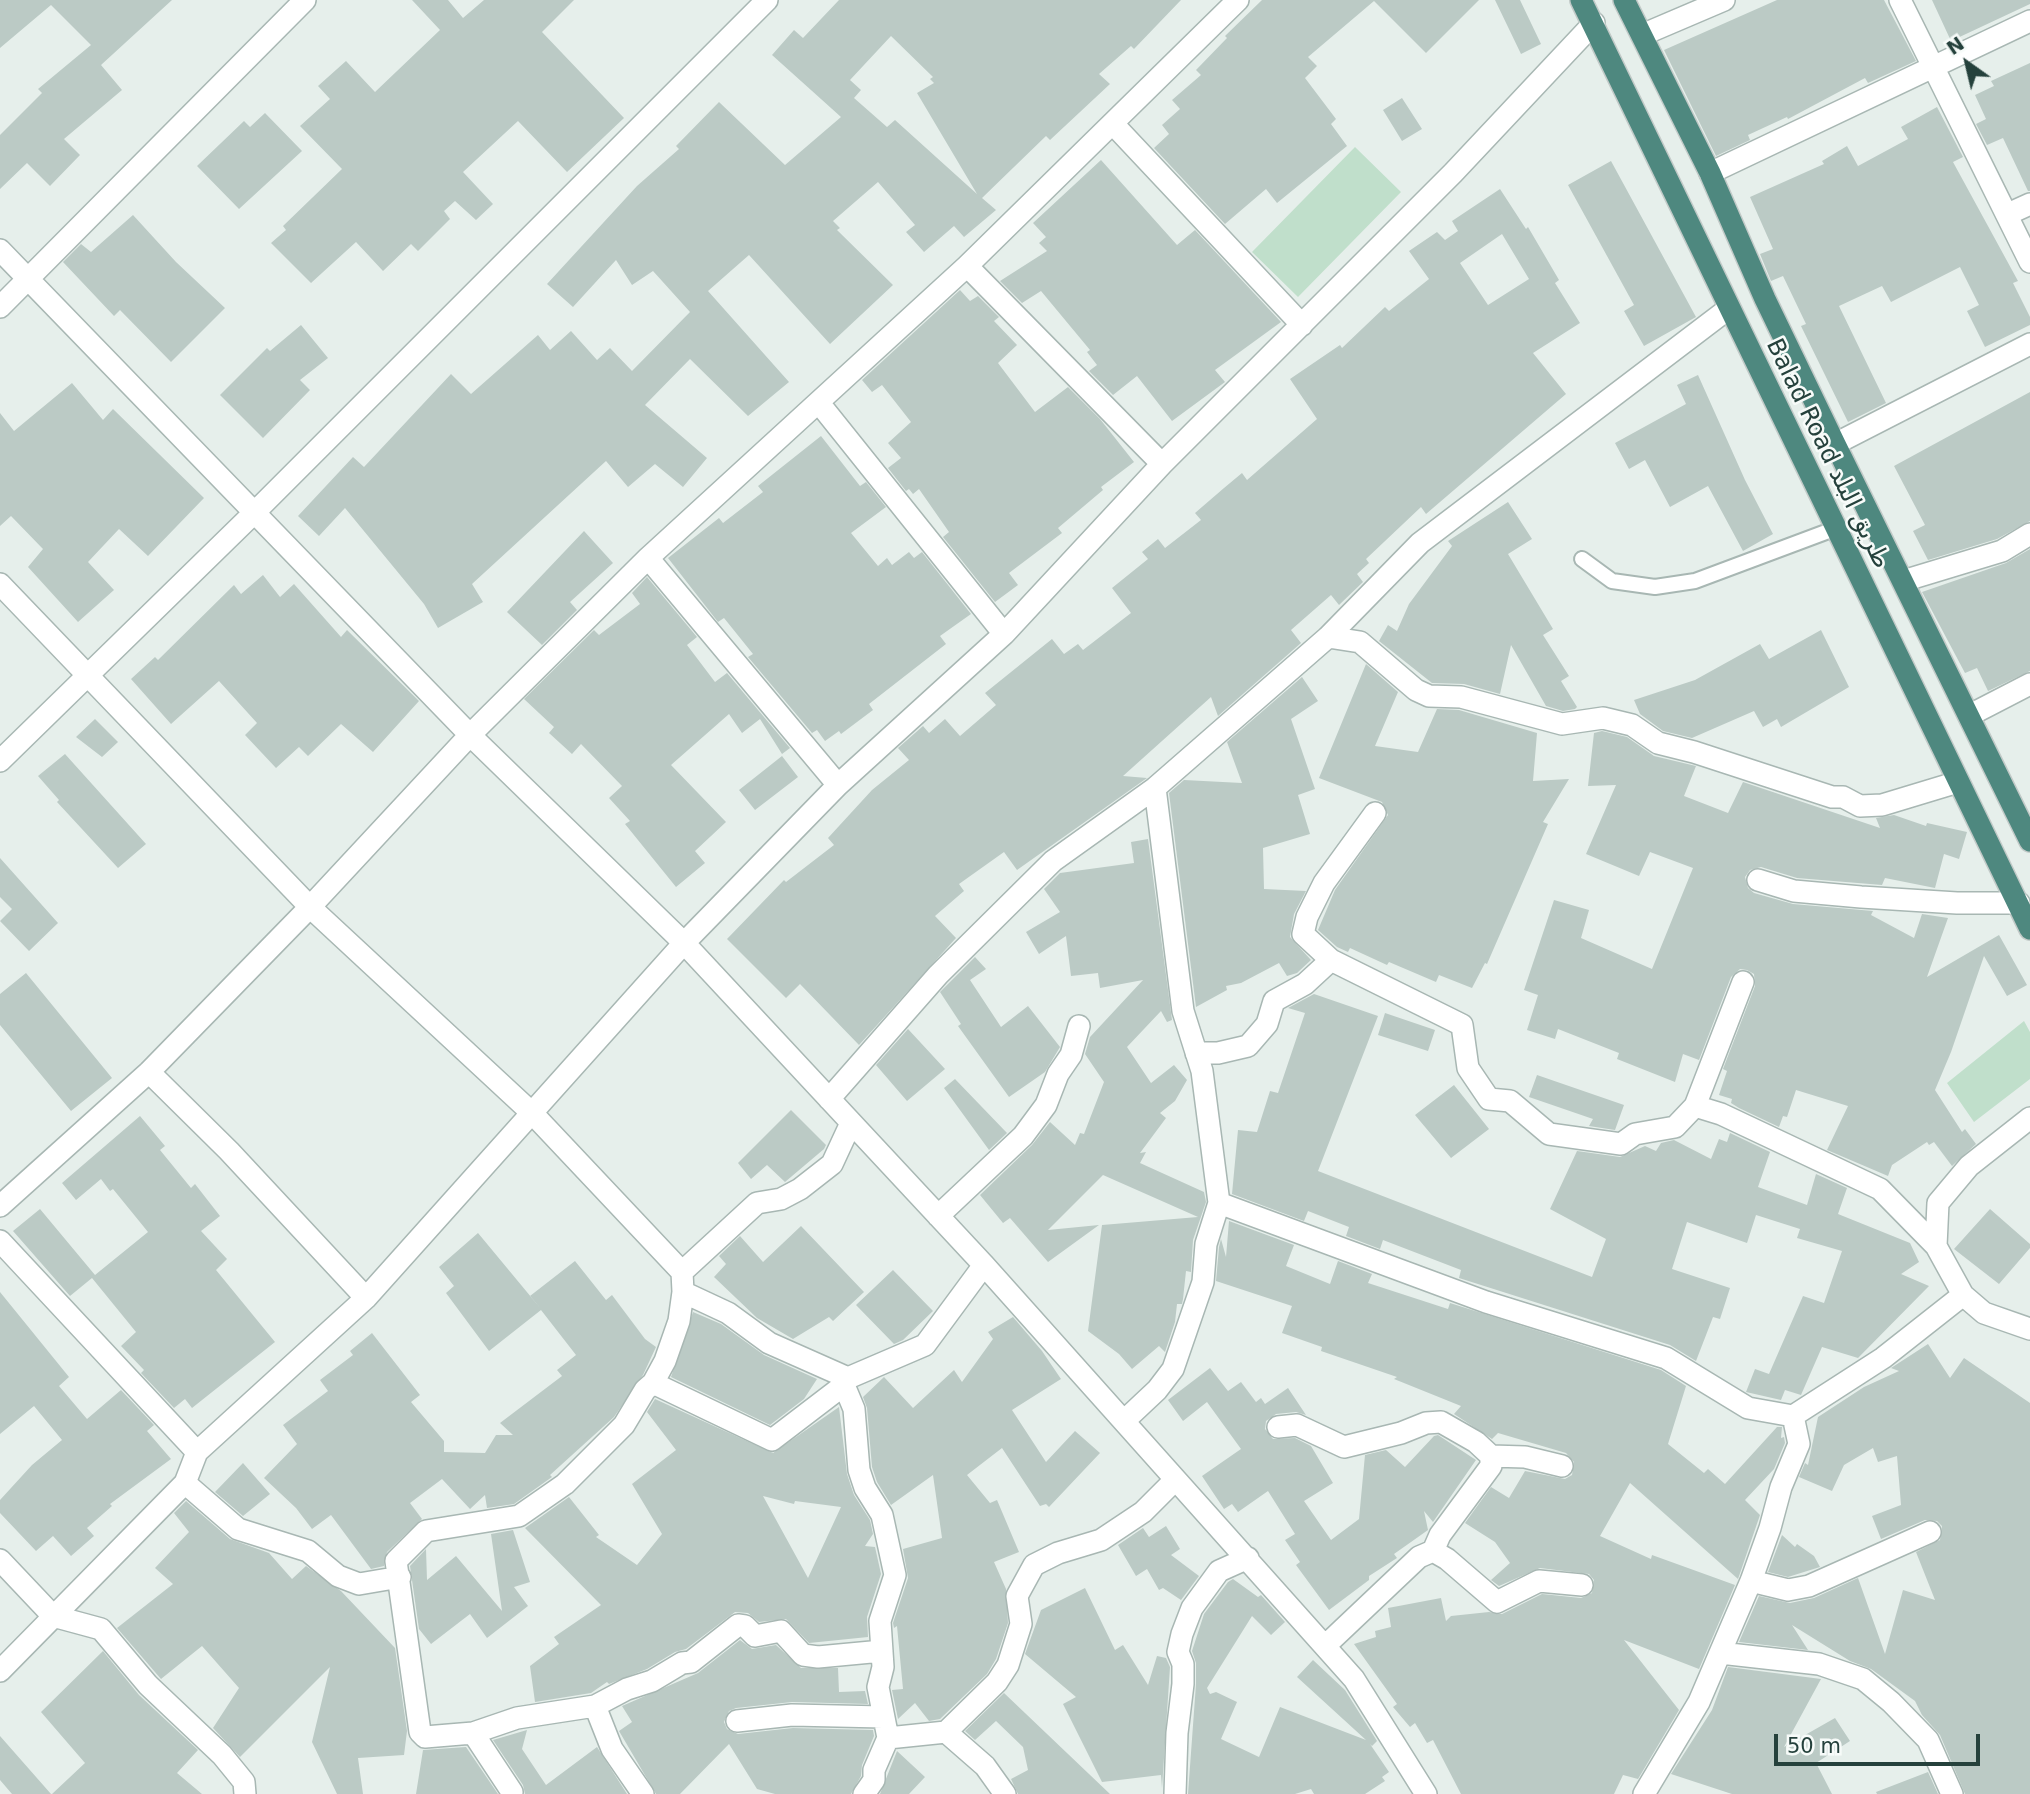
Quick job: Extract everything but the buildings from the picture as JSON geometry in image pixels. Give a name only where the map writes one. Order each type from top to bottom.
[{"type":"highway","name":"Balad Road طريق البلد","points":[[1581,0],[1834,529],[2030,929]]},
{"type":"highway","name":"Balad Road طريق البلد","points":[[1624,0],[1710,173],[1765,299],[2030,841]]},
{"type":"street","points":[[0,307],[30,280],[305,0]]},
{"type":"street","points":[[0,761],[86,673],[256,511],[767,0]]},
{"type":"street","points":[[0,1206],[149,1072],[310,907],[470,735],[648,558],[967,265],[1114,125],[1238,0]]},
{"type":"street","points":[[1642,35],[1724,0]]},
{"type":"street","points":[[1900,0],[1935,64],[2030,262]]},
{"type":"street","points":[[1710,173],[2030,21]]},
{"type":"street","points":[[0,1671],[185,1483],[197,1452],[366,1298],[684,943],[838,785],[1004,634],[1162,464],[1453,173],[1594,23]]},
{"type":"street","points":[[1114,125],[1302,325]]},
{"type":"street","points":[[2008,214],[2030,204]]},
{"type":"street","points":[[0,250],[256,511],[470,735],[684,943],[984,1265],[1353,1679],[1426,1794]]},
{"type":"street","points":[[967,265],[1162,464]]},
{"type":"street","points":[[829,1099],[938,975],[995,915],[1053,861],[1154,788],[1328,637],[1420,543],[1728,309]]},
{"type":"street","points":[[1835,444],[2030,344]]},
{"type":"street","points":[[819,403],[1004,634]]},
{"type":"street","points":[[1903,581],[2002,551],[2030,534]]},
{"type":"street","points":[[648,558],[838,785]]},
{"type":"street","points":[[0,584],[310,907],[533,1114],[683,1282],[769,1343],[846,1381],[854,1409],[859,1470],[865,1488],[882,1515],[895,1575],[880,1621],[883,1667],[878,1687],[886,1728],[874,1770],[874,1780],[864,1794]]},
{"type":"street","points":[[1328,637],[1360,642],[1406,678],[1416,690],[1429,696],[1461,697],[1562,724],[1603,718],[1632,725],[1658,743],[1822,794],[1843,797],[1860,806],[1882,805],[1958,782]]},
{"type":"street","points":[[1970,715],[2030,684]]},
{"type":"street","points":[[1124,1421],[1157,1390],[1174,1369],[1203,1282],[1206,1244],[1219,1203],[1202,1070],[1183,1011],[1154,788]]},
{"type":"street","points":[[1375,813],[1324,883],[1307,917],[1303,934],[1331,960],[1462,1025],[1468,1068],[1489,1099],[1510,1101],[1549,1134],[1621,1144],[1635,1134],[1675,1127],[1695,1106],[1743,982]]},
{"type":"street","points":[[1758,880],[1794,891],[1861,897],[1957,903],[2019,902]]},
{"type":"street","points":[[1196,1052],[1218,1053],[1248,1046],[1267,1024],[1274,1001],[1305,984],[1331,960]]},
{"type":"street","points":[[938,1216],[983,1176],[1038,1116],[1071,1055],[1079,1026]]},
{"type":"street","points":[[149,1072],[229,1152],[366,1298]]},
{"type":"street","points":[[1695,1106],[1721,1114],[1880,1189],[1936,1246],[1963,1295],[1984,1313],[2030,1329]]},
{"type":"street","points":[[1936,1246],[1938,1203],[1969,1166],[2030,1118]]},
{"type":"street","points":[[851,1123],[832,1164],[781,1199],[757,1203],[683,1282],[679,1321],[665,1361],[653,1383],[645,1390],[624,1425],[565,1484],[519,1516],[426,1531],[396,1561],[420,1732],[425,1737],[473,1732],[517,1718],[595,1706],[627,1689],[652,1681],[682,1662],[691,1662],[738,1625],[746,1626],[755,1636],[781,1631],[803,1655],[818,1657],[882,1651]]},
{"type":"street","points":[[1219,1203],[1486,1302],[1666,1358],[1748,1408],[1793,1416],[1883,1357],[1963,1295]]},
{"type":"street","points":[[0,1241],[197,1452]]},
{"type":"street","points":[[653,1383],[772,1440],[806,1417],[846,1381],[925,1345],[984,1265]]},
{"type":"street","points":[[1644,1794],[1699,1702],[1751,1581],[1781,1487],[1798,1444],[1793,1416]]},
{"type":"street","points":[[1278,1427],[1297,1424],[1344,1447],[1401,1433],[1426,1423],[1441,1422],[1476,1442],[1491,1456],[1525,1457],[1562,1466]]},
{"type":"street","points":[[1325,1646],[1419,1557],[1433,1551],[1440,1535],[1491,1466],[1491,1456]]},
{"type":"street","points":[[946,1732],[992,1689],[1007,1665],[1021,1624],[1017,1596],[1034,1565],[1112,1534],[1143,1512],[1175,1480]]},
{"type":"street","points":[[185,1483],[238,1529],[308,1551],[348,1580],[359,1584],[400,1577]]},
{"type":"street","points":[[1751,1581],[1788,1590],[1809,1586],[1930,1532]]},
{"type":"street","points":[[1433,1551],[1447,1559],[1497,1602],[1539,1581],[1582,1585]]},
{"type":"street","points":[[1175,1794],[1183,1664],[1178,1652],[1182,1633],[1192,1608],[1219,1571],[1248,1559]]},
{"type":"street","points":[[0,1560],[53,1616],[102,1629],[148,1685],[222,1755],[244,1782],[245,1794]]},
{"type":"street","points":[[1720,1653],[1819,1664],[1863,1679],[1891,1702],[1928,1740],[1952,1794]]},
{"type":"street","points":[[595,1706],[612,1749],[643,1794]]},
{"type":"street","points":[[737,1721],[792,1714],[886,1728],[946,1732],[985,1766],[1005,1794]]},
{"type":"street","points":[[473,1732],[512,1792]]},
{"type":"lane","points":[[1582,559],[1612,581],[1655,587],[1695,581],[1834,529]]},
{"type":"green space","points":[[1355,147],[1401,192],[1298,297],[1252,252]]},
{"type":"green space","points":[[2024,1021],[2030,1032],[2030,1079],[1974,1122],[1947,1083]]}]
